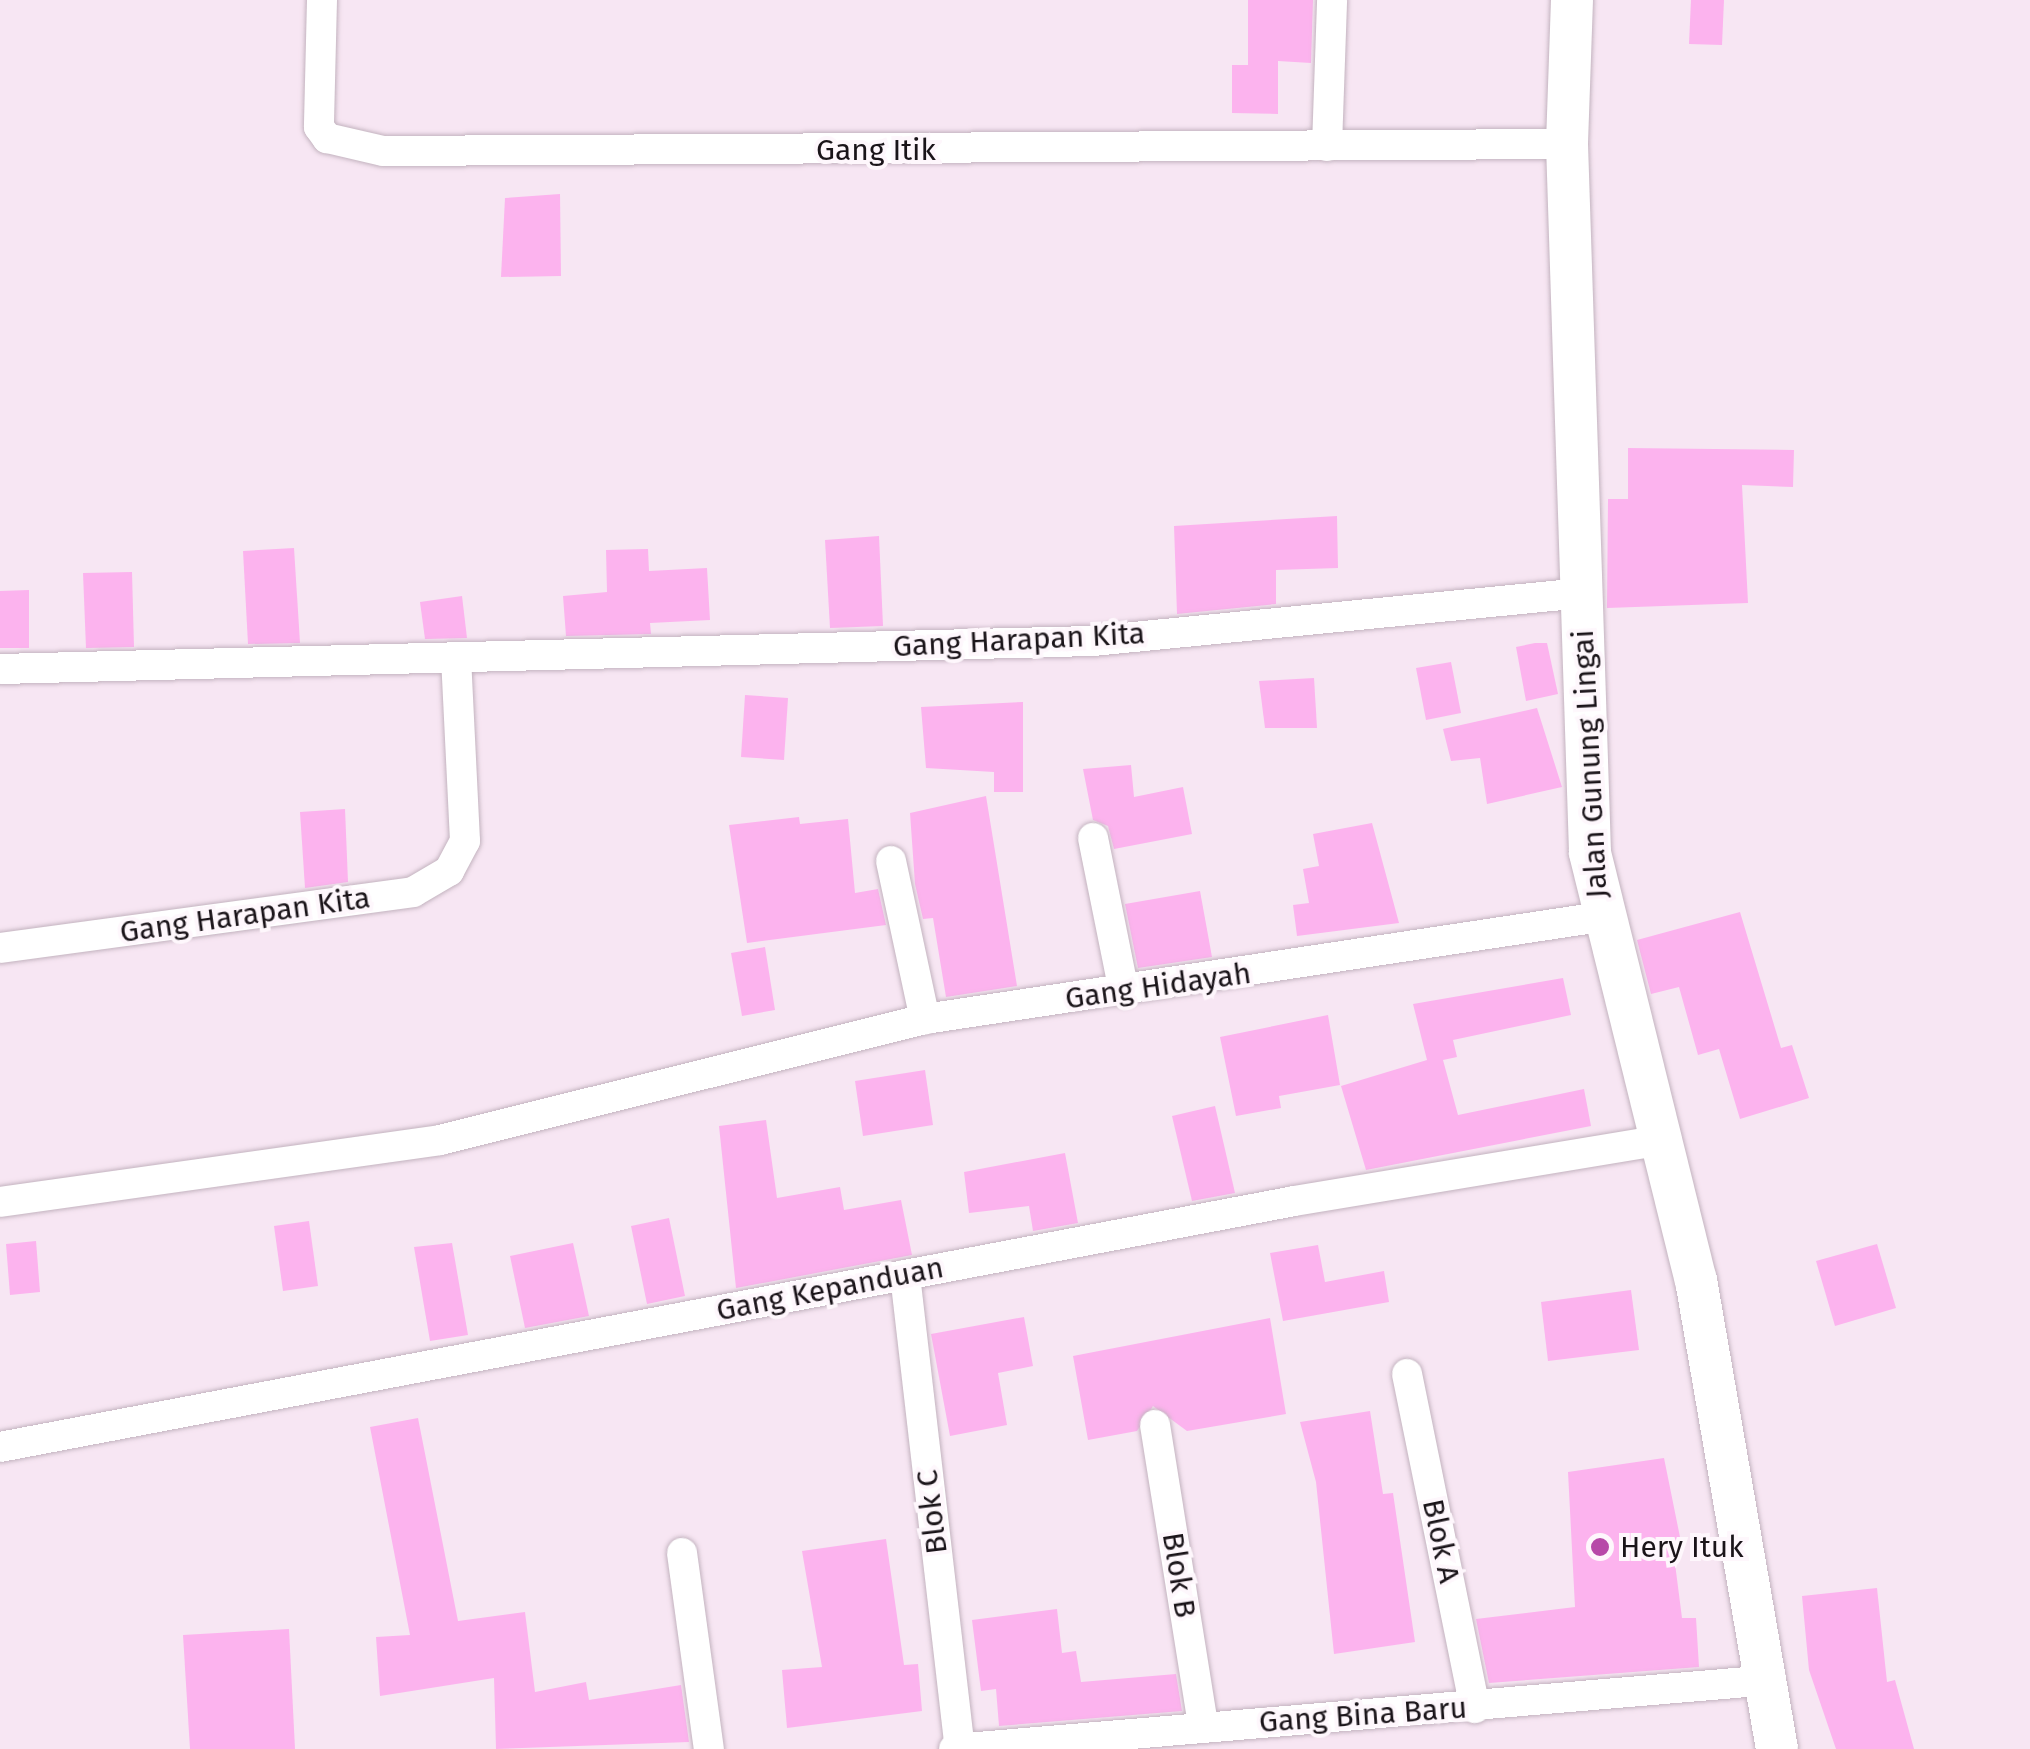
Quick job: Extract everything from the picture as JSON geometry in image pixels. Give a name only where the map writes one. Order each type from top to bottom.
[{"type":"street","name":"Gang Itik","points":[[322,0],[319,127],[327,138],[383,151],[1567,144]]},
{"type":"street","points":[[1327,146],[1332,0]]},
{"type":"street","name":"Jalan Gunung Lingai","points":[[1572,0],[1567,144],[1581,593],[1600,918],[1662,1140],[1771,1680],[1777,1749]]},
{"type":"street","name":"Gang Harapan Kita","points":[[0,669],[1092,640],[1581,593]]},
{"type":"street","name":"Gang Harapan Kita","points":[[0,948],[413,892],[448,871],[465,841],[456,659]]},
{"type":"street","points":[[1093,838],[1124,992]]},
{"type":"street","points":[[891,861],[924,1019]]},
{"type":"street","name":"Gang Hidayah","points":[[0,1202],[440,1140],[718,1067],[924,1019],[1600,918]]},
{"type":"street","name":"Gang Kepanduan","points":[[0,1447],[905,1276],[1662,1140]]},
{"type":"street","name":"Blok C","points":[[905,1276],[957,1749]]},
{"type":"street","name":"Blok A","points":[[1407,1374],[1475,1708]]},
{"type":"street","name":"Blok B","points":[[1155,1425],[1202,1726]]},
{"type":"street","points":[[682,1553],[709,1749]]},
{"type":"street","name":"Gang Bina Baru","points":[[957,1749],[1771,1680]]},
{"type":"building","points":[[1248,0],[1313,0],[1311,63],[1278,61],[1278,114],[1232,113],[1232,65],[1248,65]]},
{"type":"building","points":[[1691,0],[1724,0],[1722,45],[1689,44]]},
{"type":"building","points":[[560,194],[561,276],[501,277],[505,198]]},
{"type":"building","points":[[1628,448],[1794,450],[1793,487],[1742,485],[1748,603],[1607,608],[1608,499],[1628,499]]},
{"type":"building","points":[[1337,516],[1338,568],[1276,570],[1276,604],[1177,614],[1174,526]]},
{"type":"building","points":[[879,536],[883,626],[830,628],[825,540]]},
{"type":"building","points":[[294,548],[300,643],[248,644],[243,551]]},
{"type":"building","points":[[648,549],[649,571],[707,568],[710,620],[650,623],[651,634],[566,636],[563,596],[607,592],[606,550]]},
{"type":"building","points":[[132,572],[134,647],[86,648],[83,573]]},
{"type":"building","points":[[29,590],[29,648],[0,648],[0,591]]},
{"type":"building","points":[[462,596],[467,638],[425,639],[420,602]]},
{"type":"building","points":[[1547,643],[1558,694],[1526,701],[1516,647]]},
{"type":"building","points":[[1451,662],[1461,713],[1426,720],[1416,668]]},
{"type":"building","points":[[1314,678],[1317,728],[1265,728],[1259,681]]},
{"type":"building","points":[[745,695],[788,698],[784,760],[741,757]]},
{"type":"building","points":[[1023,702],[1023,792],[994,792],[994,772],[926,768],[921,707]]},
{"type":"building","points":[[1537,708],[1562,787],[1487,804],[1480,758],[1451,761],[1443,729]]},
{"type":"building","points":[[1131,765],[1134,797],[1183,787],[1192,834],[1114,849],[1108,826],[1093,820],[1083,769]]},
{"type":"building","points":[[986,796],[1017,986],[946,997],[933,918],[923,919],[915,884],[910,813]]},
{"type":"building","points":[[345,809],[348,882],[305,888],[300,812]]},
{"type":"building","points":[[799,817],[800,824],[848,819],[855,893],[878,889],[886,925],[747,943],[729,825]]},
{"type":"building","points":[[1372,823],[1399,923],[1297,936],[1293,905],[1309,903],[1303,869],[1319,866],[1313,834]]},
{"type":"building","points":[[1200,891],[1212,957],[1138,968],[1125,904]]},
{"type":"building","points":[[1740,912],[1781,1048],[1792,1045],[1809,1098],[1740,1119],[1719,1049],[1698,1055],[1679,987],[1651,994],[1637,940]]},
{"type":"building","points":[[765,947],[775,1010],[742,1016],[731,953]]},
{"type":"building","points":[[1563,978],[1571,1015],[1453,1040],[1457,1057],[1443,1060],[1458,1115],[1584,1089],[1591,1126],[1366,1170],[1341,1086],[1427,1060],[1413,1004]]},
{"type":"building","points":[[1328,1015],[1340,1085],[1279,1096],[1281,1108],[1236,1116],[1220,1037]]},
{"type":"building","points":[[925,1070],[933,1125],[863,1136],[855,1081]]},
{"type":"building","points":[[1215,1106],[1235,1193],[1192,1201],[1172,1116]]},
{"type":"building","points":[[766,1120],[777,1198],[840,1187],[844,1210],[901,1200],[912,1255],[736,1288],[719,1126]]},
{"type":"building","points":[[1065,1153],[1078,1223],[1033,1231],[1029,1206],[969,1213],[964,1172]]},
{"type":"building","points":[[669,1218],[685,1296],[647,1304],[631,1226]]},
{"type":"building","points":[[309,1221],[318,1286],[283,1291],[274,1226]]},
{"type":"building","points":[[36,1241],[40,1292],[10,1295],[6,1244]]},
{"type":"building","points":[[452,1243],[468,1335],[430,1341],[414,1247]]},
{"type":"building","points":[[573,1243],[589,1316],[525,1328],[510,1256]]},
{"type":"building","points":[[1877,1244],[1896,1308],[1835,1326],[1816,1261]]},
{"type":"building","points":[[1318,1245],[1325,1282],[1384,1271],[1389,1302],[1283,1321],[1270,1253]]},
{"type":"building","points":[[1631,1290],[1639,1350],[1548,1361],[1541,1302]]},
{"type":"building","points":[[1024,1317],[1033,1366],[998,1373],[1007,1425],[950,1436],[931,1334]]},
{"type":"building","points":[[1270,1318],[1286,1414],[1187,1431],[1153,1406],[1137,1431],[1088,1440],[1073,1356]]},
{"type":"building","points":[[1370,1411],[1383,1494],[1393,1493],[1415,1642],[1334,1654],[1316,1482],[1300,1422]]},
{"type":"building","points":[[418,1418],[458,1621],[525,1612],[535,1692],[586,1682],[589,1700],[681,1685],[689,1742],[496,1749],[494,1678],[380,1696],[376,1637],[410,1635],[370,1427]]},
{"type":"building","points":[[1664,1458],[1682,1547],[1673,1548],[1682,1618],[1696,1618],[1699,1667],[1489,1683],[1476,1619],[1575,1607],[1568,1472]]},
{"type":"building","points":[[886,1539],[904,1665],[918,1664],[922,1711],[787,1728],[782,1670],[822,1667],[802,1551]]},
{"type":"building","points":[[1877,1588],[1887,1682],[1895,1680],[1914,1749],[1836,1749],[1809,1670],[1802,1596]]},
{"type":"building","points":[[1057,1609],[1062,1653],[1076,1651],[1081,1682],[1176,1674],[1182,1711],[999,1726],[996,1689],[981,1691],[972,1620]]},
{"type":"building","points":[[289,1629],[295,1749],[190,1749],[183,1635]]},
{"type":"place","name":"Hery Ituk","points":[[1600,1547]]}]
